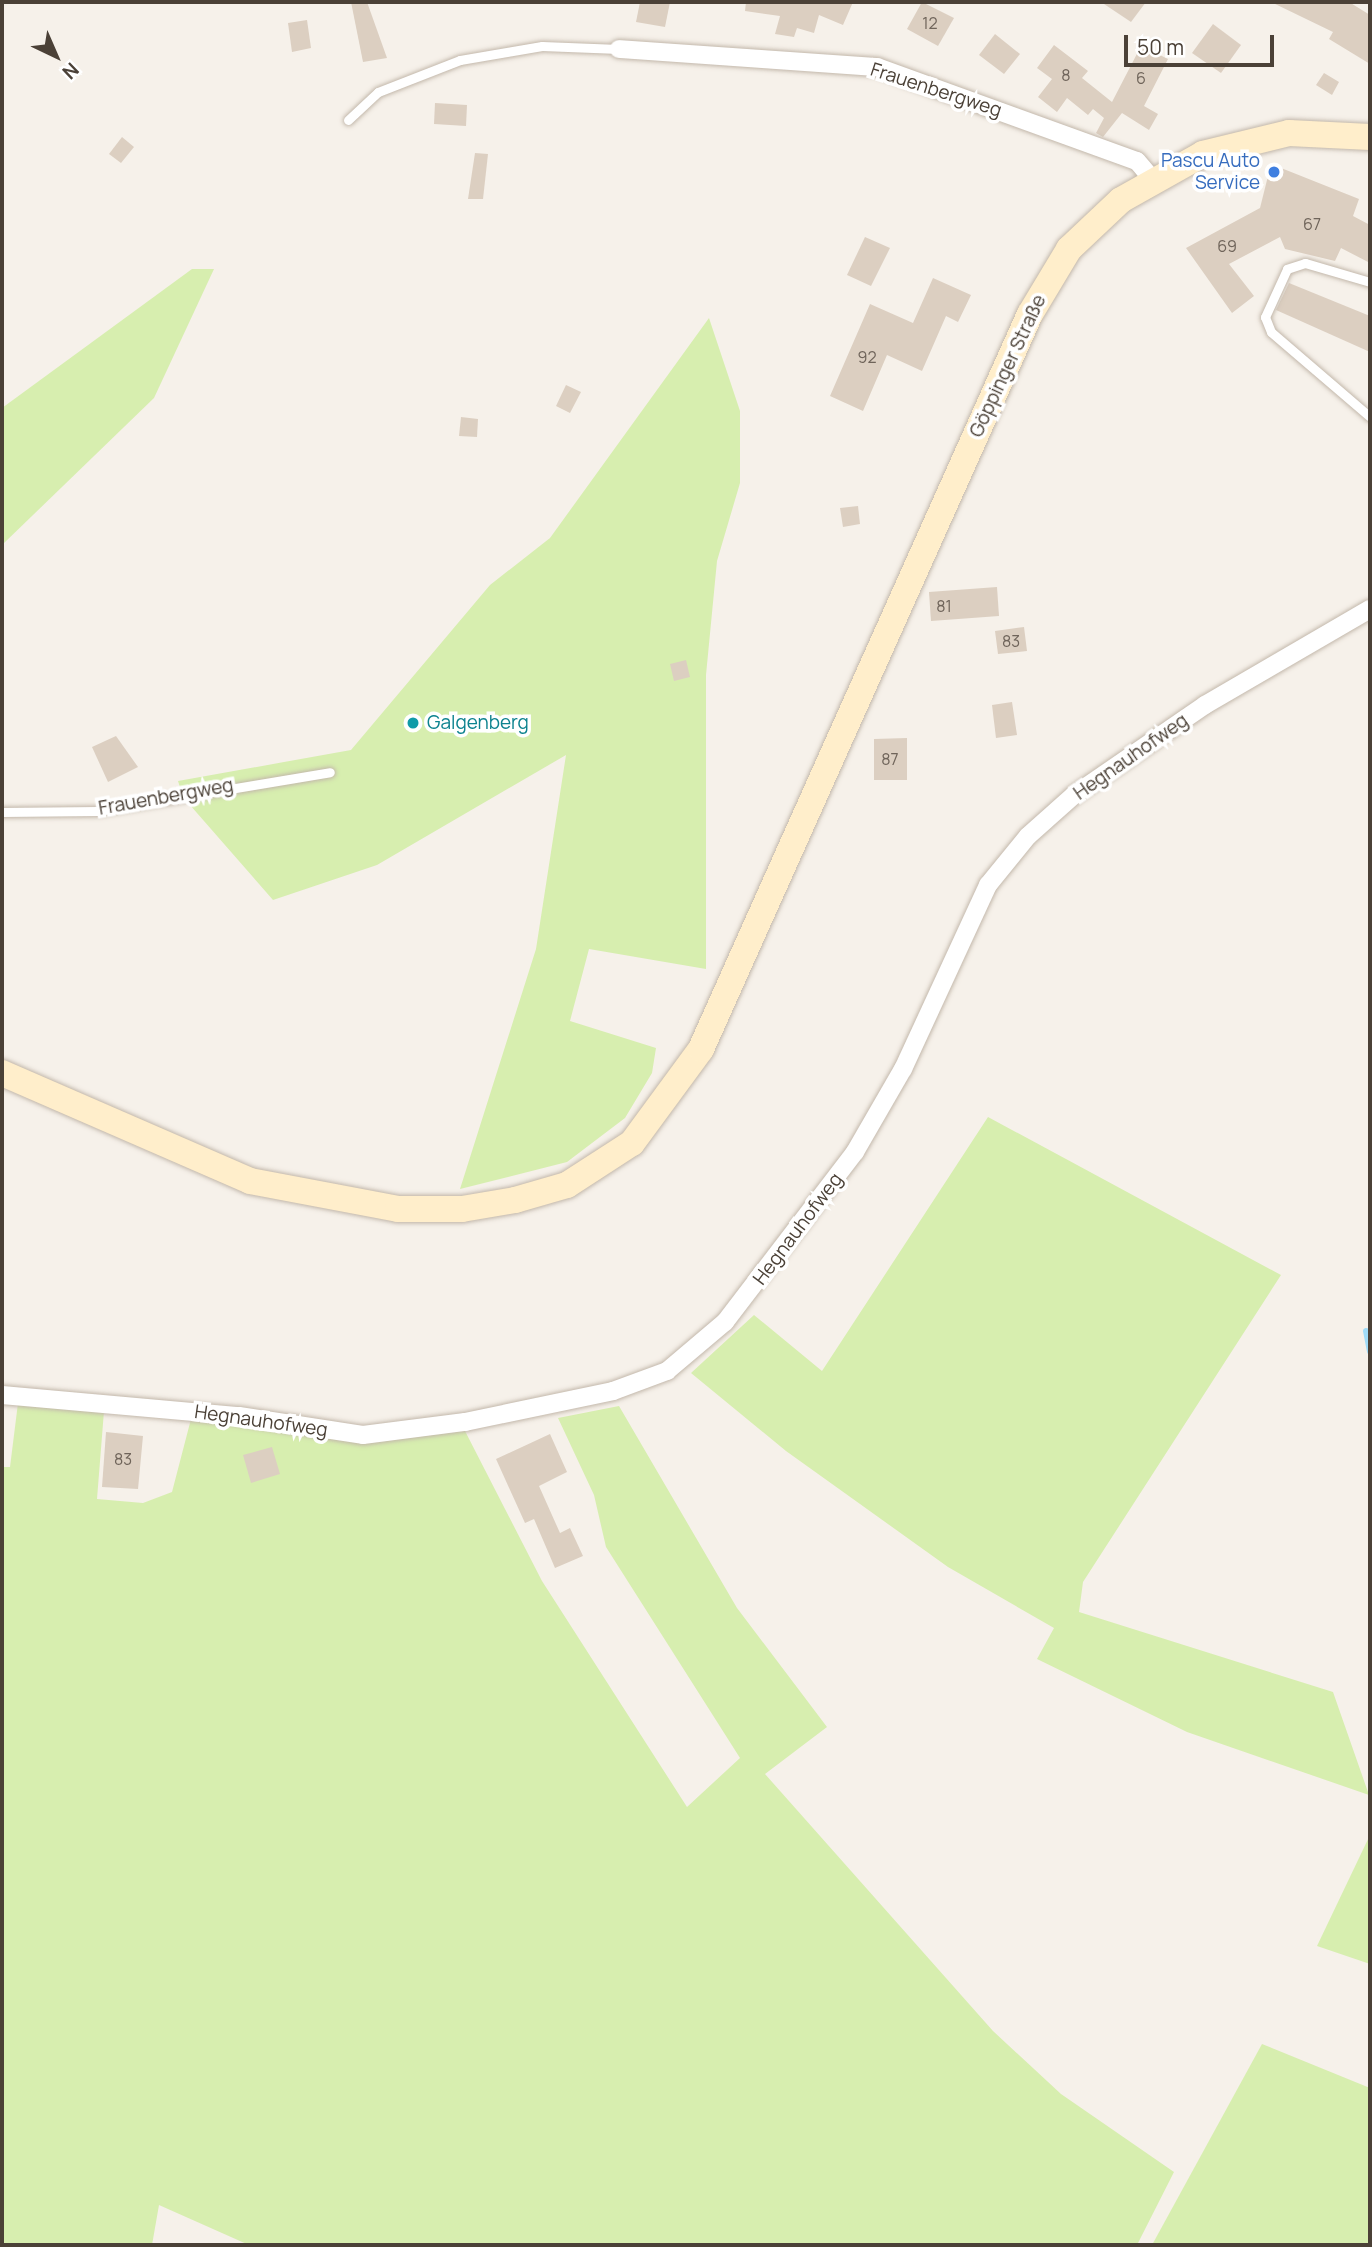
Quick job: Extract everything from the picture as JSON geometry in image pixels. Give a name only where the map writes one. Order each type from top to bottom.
[{"type":"main road","name":"Göppinger Straße","points":[[2,1073],[250,1181],[341,1201],[462,1209],[567,1185],[597,1167],[632,1143],[701,1049],[1030,314],[1069,249],[1153,180],[1203,154],[1289,134],[1370,137]]},
{"type":"street","name":"Frauenbergweg","points":[[619,48],[877,67],[1137,161],[1153,180]]},
{"type":"street","name":"Hegnauhofweg","points":[[2,1395],[239,1416],[363,1435],[478,1420],[613,1391],[667,1371],[725,1322],[855,1152],[903,1069],[988,885],[1028,836],[1074,795],[1205,705],[1370,609]]},
{"type":"lane","points":[[348,120],[378,92],[460,60],[542,46],[619,48]]},
{"type":"lane","points":[[1370,282],[1305,263],[1287,269],[1265,317],[1271,332],[1370,417]]},
{"type":"lane","name":"Frauenbergweg","points":[[2,812],[98,811],[330,772]]},
{"type":"green space","points":[[192,269],[214,269],[154,398],[2,545],[2,408]]},
{"type":"green space","points":[[709,318],[740,411],[740,483],[717,561],[706,675],[706,969],[589,949],[570,1021],[656,1048],[652,1073],[625,1118],[567,1162],[460,1189],[536,949],[566,755],[377,865],[273,900],[183,797],[178,781],[351,750],[490,585],[550,538]]},
{"type":"green space","points":[[988,1117],[1281,1275],[1083,1582],[1079,1612],[1333,1692],[1369,1795],[1187,1732],[1037,1659],[1054,1628],[948,1567],[786,1451],[691,1373],[754,1315],[822,1371]]},
{"type":"green space","points":[[18,1403],[104,1411],[97,1499],[143,1503],[172,1492],[191,1419],[373,1442],[465,1431],[542,1581],[687,1807],[740,1758],[606,1547],[594,1495],[558,1418],[619,1406],[737,1608],[827,1727],[765,1774],[993,2031],[1061,2094],[1174,2172],[1137,2245],[249,2245],[159,2205],[152,2245],[2,2245],[2,1467],[10,1467]]},
{"type":"green space","points":[[1370,1835],[1370,1964],[1317,1946]]},
{"type":"green space","points":[[1262,2044],[1370,2088],[1370,2245],[1152,2245]]},
{"type":"building","points":[[351,2],[367,2],[387,58],[363,62]]},
{"type":"building","points":[[640,2],[670,2],[665,27],[636,22]]},
{"type":"building","points":[[746,2],[853,2],[843,25],[819,15],[814,33],[797,28],[794,37],[775,34],[780,16],[745,11]]},
{"type":"building","points":[[922,2],[954,18],[938,46],[907,29]]},
{"type":"building","points":[[1101,2],[1146,2],[1131,22]]},
{"type":"building","points":[[1271,2],[1349,2],[1370,15],[1370,64],[1329,39],[1333,32]]},
{"type":"building","points":[[307,20],[311,48],[292,52],[288,23]]},
{"type":"building","points":[[1213,24],[1241,45],[1221,73],[1192,53]]},
{"type":"building","points":[[995,34],[1020,54],[1004,74],[979,55]]},
{"type":"building","points":[[1054,45],[1088,71],[1082,78],[1112,102],[1141,46],[1168,59],[1144,106],[1158,114],[1149,130],[1122,113],[1103,137],[1096,133],[1104,118],[1093,109],[1088,115],[1067,98],[1057,112],[1038,97],[1052,79],[1037,68]]},
{"type":"building","points":[[1324,73],[1339,82],[1332,95],[1316,85]]},
{"type":"building","points":[[435,103],[467,105],[466,126],[434,124]]},
{"type":"building","points":[[122,137],[134,147],[121,163],[109,154]]},
{"type":"building","points":[[475,153],[488,154],[483,199],[468,199]]},
{"type":"building","points":[[1271,164],[1359,199],[1353,216],[1370,225],[1370,263],[1341,248],[1335,261],[1285,249],[1280,237],[1229,264],[1254,296],[1232,313],[1186,248],[1260,208]]},
{"type":"building","points":[[865,237],[890,248],[871,286],[847,275]]},
{"type":"building","points":[[933,278],[971,295],[958,322],[946,316],[922,371],[887,355],[863,411],[830,396],[870,304],[913,323]]},
{"type":"building","points":[[1289,283],[1370,316],[1370,352],[1276,310]]},
{"type":"building","points":[[566,385],[581,392],[570,413],[556,406]]},
{"type":"building","points":[[461,417],[478,419],[477,437],[459,436]]},
{"type":"building","points":[[858,506],[860,524],[843,527],[840,508]]},
{"type":"building","points":[[997,587],[999,616],[931,621],[929,592]]},
{"type":"building","points":[[1024,627],[1027,651],[998,654],[995,631]]},
{"type":"building","points":[[686,660],[690,677],[674,681],[670,664]]},
{"type":"building","points":[[1012,702],[1017,735],[996,738],[992,705]]},
{"type":"building","points":[[116,736],[138,767],[108,782],[92,747]]},
{"type":"building","points":[[907,738],[907,780],[874,780],[874,739]]},
{"type":"building","points":[[106,1432],[143,1436],[138,1489],[102,1487]]},
{"type":"building","points":[[550,1434],[567,1472],[539,1486],[560,1533],[570,1528],[583,1556],[555,1568],[534,1519],[525,1523],[496,1459]]},
{"type":"building","points":[[272,1447],[280,1474],[251,1483],[243,1455]]},
{"type":"waterway","points":[[1366,1331],[1370,1352]]},
{"type":"place","name":"Pascu Auto Service","points":[[1274,172]]},
{"type":"place","name":"Galgenberg","points":[[413,723]]}]
